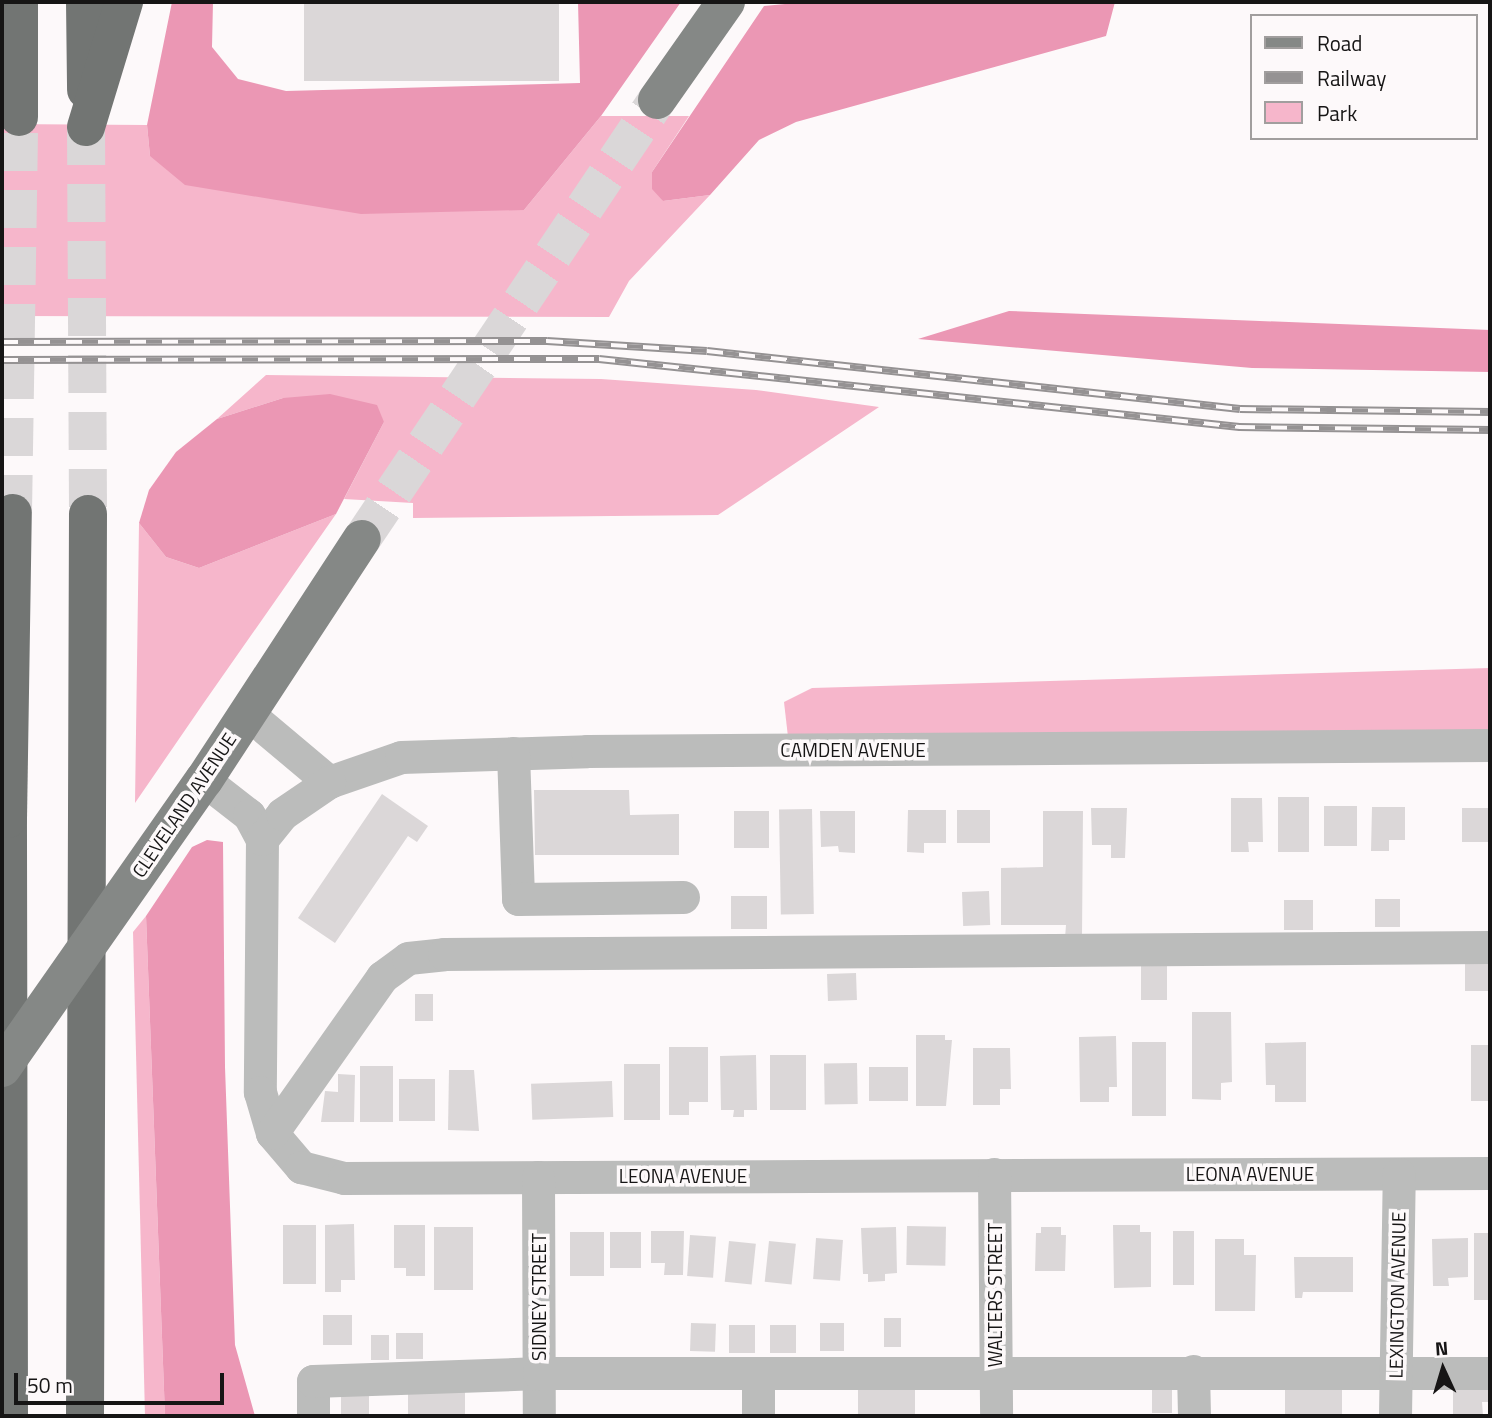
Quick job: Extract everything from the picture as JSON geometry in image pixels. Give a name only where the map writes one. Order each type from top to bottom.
[{"type":"highway","points":[[2,39],[19,117],[19,2]]},
{"type":"highway","points":[[85,2],[86,127],[124,2]]},
{"type":"highway","points":[[9,1416],[8,819],[13,513]]},
{"type":"highway","points":[[85,1416],[88,514]]},
{"type":"main road","points":[[657,100],[726,2]]},
{"type":"main road","name":"CLEVELAND AVENUE","points":[[2,1068],[204,780],[246,712],[362,539]]},
{"type":"street","points":[[246,712],[329,782]]},
{"type":"street","name":"CAMDEN AVENUE","points":[[262,839],[282,814],[329,782],[401,757],[513,753],[1490,745]]},
{"type":"street","points":[[513,753],[518,899],[683,897]]},
{"type":"street","points":[[204,780],[248,815],[262,839]]},
{"type":"street","name":"LEONA AVENUE","points":[[262,839],[260,1092],[272,1133],[301,1167],[344,1178],[1490,1173]]},
{"type":"street","points":[[272,1133],[382,976],[408,958],[444,954],[1490,947]]},
{"type":"street","name":"WALTERS STREET","points":[[994,1174],[996,1416]]},
{"type":"street","name":"LEXINGTON AVENUE","points":[[1395,1416],[1399,1174]]},
{"type":"street","name":"SIDNEY STREET","points":[[538,1177],[540,1416]]},
{"type":"street","points":[[1193,1371],[1194,1416]]},
{"type":"street","points":[[313,1416],[313,1381],[539,1373],[758,1375],[1193,1371],[1395,1376],[1490,1373]]},
{"type":"street","points":[[758,1375],[758,1416]]},
{"type":"green space","points":[[601,116],[689,116],[652,172],[663,201],[710,195],[629,281],[609,317],[2,316],[2,124],[147,125],[150,156],[524,210]]},
{"type":"green space","points":[[266,375],[601,379],[756,390],[879,407],[718,515],[413,518],[413,503],[344,499],[384,422],[283,398],[217,419]]},
{"type":"green space","points":[[336,514],[135,803],[139,523],[166,557],[199,568]]},
{"type":"green space","points":[[1490,668],[1490,730],[788,737],[784,702],[812,688]]},
{"type":"green space","points":[[146,916],[165,1416],[145,1416],[133,932]]},
{"type":"shaded area","points":[[172,2],[213,2],[212,47],[238,79],[286,91],[580,83],[578,2],[681,2],[601,116],[524,210],[361,214],[185,185],[150,156],[147,125]]},
{"type":"shaded area","points":[[806,2],[1115,2],[1106,36],[796,122],[759,140],[710,195],[663,201],[652,189],[652,172],[764,6]]},
{"type":"shaded area","points":[[1009,311],[1490,330],[1490,372],[1252,368],[918,339]]},
{"type":"shaded area","points":[[330,394],[377,405],[384,422],[336,514],[199,568],[166,557],[139,523],[149,490],[176,452],[217,419],[283,398]]},
{"type":"shaded area","points":[[207,840],[223,842],[225,1067],[235,1345],[255,1416],[165,1416],[146,916],[192,847]]},
{"type":"building","points":[[304,2],[559,2],[559,81],[304,81]]},
{"type":"building","points":[[534,790],[629,790],[630,815],[679,814],[679,855],[535,855]]},
{"type":"building","points":[[382,794],[428,826],[417,842],[408,836],[335,943],[298,918]]},
{"type":"building","points":[[1278,797],[1309,797],[1309,852],[1278,852]]},
{"type":"building","points":[[1231,798],[1262,798],[1263,842],[1248,842],[1249,852],[1231,852]]},
{"type":"building","points":[[1324,806],[1357,806],[1357,846],[1324,846]]},
{"type":"building","points":[[1372,807],[1405,807],[1405,840],[1389,840],[1389,851],[1371,851]]},
{"type":"building","points":[[1091,808],[1127,808],[1125,858],[1111,858],[1111,845],[1092,845]]},
{"type":"building","points":[[1462,808],[1490,808],[1490,842],[1462,842]]},
{"type":"building","points":[[812,809],[814,914],[781,915],[779,810]]},
{"type":"building","points":[[908,810],[946,810],[946,843],[924,843],[924,853],[907,852]]},
{"type":"building","points":[[957,810],[990,810],[990,843],[957,843]]},
{"type":"building","points":[[734,811],[769,811],[769,848],[734,848]]},
{"type":"building","points":[[820,811],[855,811],[855,853],[839,852],[838,846],[821,847]]},
{"type":"building","points":[[1043,811],[1083,811],[1082,937],[1065,938],[1066,925],[1001,925],[1001,868],[1043,867]]},
{"type":"building","points":[[989,891],[990,925],[963,926],[962,892]]},
{"type":"building","points":[[731,896],[767,896],[767,929],[731,929]]},
{"type":"building","points":[[1375,899],[1400,899],[1400,927],[1375,927]]},
{"type":"building","points":[[1284,900],[1313,900],[1313,930],[1284,930]]},
{"type":"building","points":[[1465,961],[1490,961],[1490,991],[1465,991]]},
{"type":"building","points":[[1141,966],[1167,966],[1167,1000],[1141,1000]]},
{"type":"building","points":[[856,973],[857,1000],[828,1001],[827,974]]},
{"type":"building","points":[[415,994],[433,994],[433,1021],[415,1021]]},
{"type":"building","points":[[1192,1012],[1231,1012],[1232,1082],[1221,1083],[1221,1100],[1192,1099]]},
{"type":"building","points":[[916,1035],[945,1035],[945,1040],[952,1040],[946,1106],[916,1106]]},
{"type":"building","points":[[1116,1036],[1117,1087],[1109,1087],[1109,1102],[1080,1102],[1079,1037]]},
{"type":"building","points":[[1132,1042],[1166,1042],[1166,1116],[1132,1116]]},
{"type":"building","points":[[1306,1042],[1306,1102],[1275,1102],[1275,1085],[1266,1085],[1265,1043]]},
{"type":"building","points":[[1471,1045],[1490,1045],[1490,1101],[1471,1101]]},
{"type":"building","points":[[669,1047],[708,1047],[708,1102],[689,1102],[689,1115],[669,1115]]},
{"type":"building","points":[[973,1048],[1010,1048],[1011,1089],[1000,1089],[1000,1105],[973,1105]]},
{"type":"building","points":[[756,1055],[757,1110],[744,1110],[744,1117],[733,1117],[734,1110],[721,1110],[720,1056]]},
{"type":"building","points":[[770,1055],[806,1055],[806,1110],[770,1110]]},
{"type":"building","points":[[857,1063],[858,1104],[825,1105],[824,1064]]},
{"type":"building","points":[[624,1064],[660,1064],[660,1120],[624,1120]]},
{"type":"building","points":[[360,1066],[393,1066],[393,1122],[360,1122]]},
{"type":"building","points":[[869,1067],[908,1067],[908,1101],[869,1101]]},
{"type":"building","points":[[449,1070],[474,1070],[479,1131],[448,1130]]},
{"type":"building","points":[[338,1074],[355,1075],[354,1122],[321,1122],[325,1091],[338,1092]]},
{"type":"building","points":[[399,1079],[435,1079],[435,1121],[399,1121]]},
{"type":"building","points":[[612,1081],[613,1117],[532,1120],[531,1084]]},
{"type":"building","points":[[354,1224],[355,1280],[341,1280],[341,1292],[325,1292],[325,1225]]},
{"type":"building","points":[[283,1225],[316,1225],[316,1284],[283,1284]]},
{"type":"building","points":[[394,1225],[425,1225],[425,1276],[406,1276],[406,1268],[394,1268]]},
{"type":"building","points":[[1113,1225],[1140,1225],[1140,1232],[1151,1232],[1151,1287],[1114,1288]]},
{"type":"building","points":[[907,1226],[946,1227],[945,1266],[906,1265]]},
{"type":"building","points":[[434,1227],[473,1227],[473,1290],[434,1290]]},
{"type":"building","points":[[896,1227],[897,1273],[885,1274],[885,1281],[868,1282],[868,1274],[863,1274],[861,1228]]},
{"type":"building","points":[[1041,1227],[1061,1227],[1061,1235],[1066,1235],[1065,1271],[1035,1271],[1036,1233],[1041,1233]]},
{"type":"building","points":[[651,1231],[684,1231],[683,1275],[664,1275],[665,1263],[651,1263]]},
{"type":"building","points":[[1173,1231],[1194,1231],[1194,1285],[1173,1285]]},
{"type":"building","points":[[570,1232],[604,1232],[604,1276],[570,1276]]},
{"type":"building","points":[[610,1232],[641,1232],[641,1268],[610,1268]]},
{"type":"building","points":[[1474,1233],[1490,1233],[1490,1300],[1474,1300]]},
{"type":"building","points":[[690,1235],[716,1237],[713,1278],[687,1276]]},
{"type":"building","points":[[816,1238],[843,1240],[840,1281],[813,1279]]},
{"type":"building","points":[[1468,1238],[1468,1277],[1448,1278],[1449,1286],[1433,1286],[1432,1239]]},
{"type":"building","points":[[1215,1239],[1244,1239],[1244,1255],[1256,1255],[1255,1311],[1215,1311]]},
{"type":"building","points":[[729,1241],[756,1244],[752,1285],[725,1282]]},
{"type":"building","points":[[769,1241],[796,1244],[792,1285],[765,1282]]},
{"type":"building","points":[[1294,1257],[1353,1257],[1353,1292],[1303,1292],[1302,1298],[1295,1298]]},
{"type":"building","points":[[323,1315],[352,1315],[352,1345],[323,1345]]},
{"type":"building","points":[[884,1318],[901,1318],[901,1347],[884,1347]]},
{"type":"building","points":[[691,1323],[716,1324],[715,1352],[690,1351]]},
{"type":"building","points":[[820,1323],[844,1323],[844,1351],[820,1351]]},
{"type":"building","points":[[729,1325],[755,1325],[755,1353],[729,1353]]},
{"type":"building","points":[[770,1325],[796,1325],[796,1353],[770,1353]]},
{"type":"building","points":[[396,1333],[423,1333],[423,1359],[396,1359]]},
{"type":"building","points":[[371,1335],[389,1335],[389,1360],[371,1360]]},
{"type":"building","points":[[1453,1380],[1490,1384],[1490,1402],[1482,1402],[1483,1416],[1453,1416]]},
{"type":"building","points":[[1285,1382],[1342,1382],[1342,1416],[1285,1416]]},
{"type":"building","points":[[858,1383],[915,1383],[915,1415],[858,1415]]},
{"type":"building","points":[[408,1385],[465,1385],[465,1416],[408,1416]]},
{"type":"building","points":[[1152,1386],[1172,1386],[1172,1413],[1152,1413]]},
{"type":"building","points":[[341,1391],[369,1391],[369,1416],[341,1416]]},
{"type":"tunnel","points":[[362,539],[657,100]]},
{"type":"tunnel","points":[[13,513],[19,117]]},
{"type":"tunnel","points":[[86,127],[88,514]]},
{"type":"railway","points":[[2,342],[547,341],[707,351],[1240,409],[1490,412]]},
{"type":"railway","points":[[2,360],[599,359],[1239,427],[1490,430]]}]
